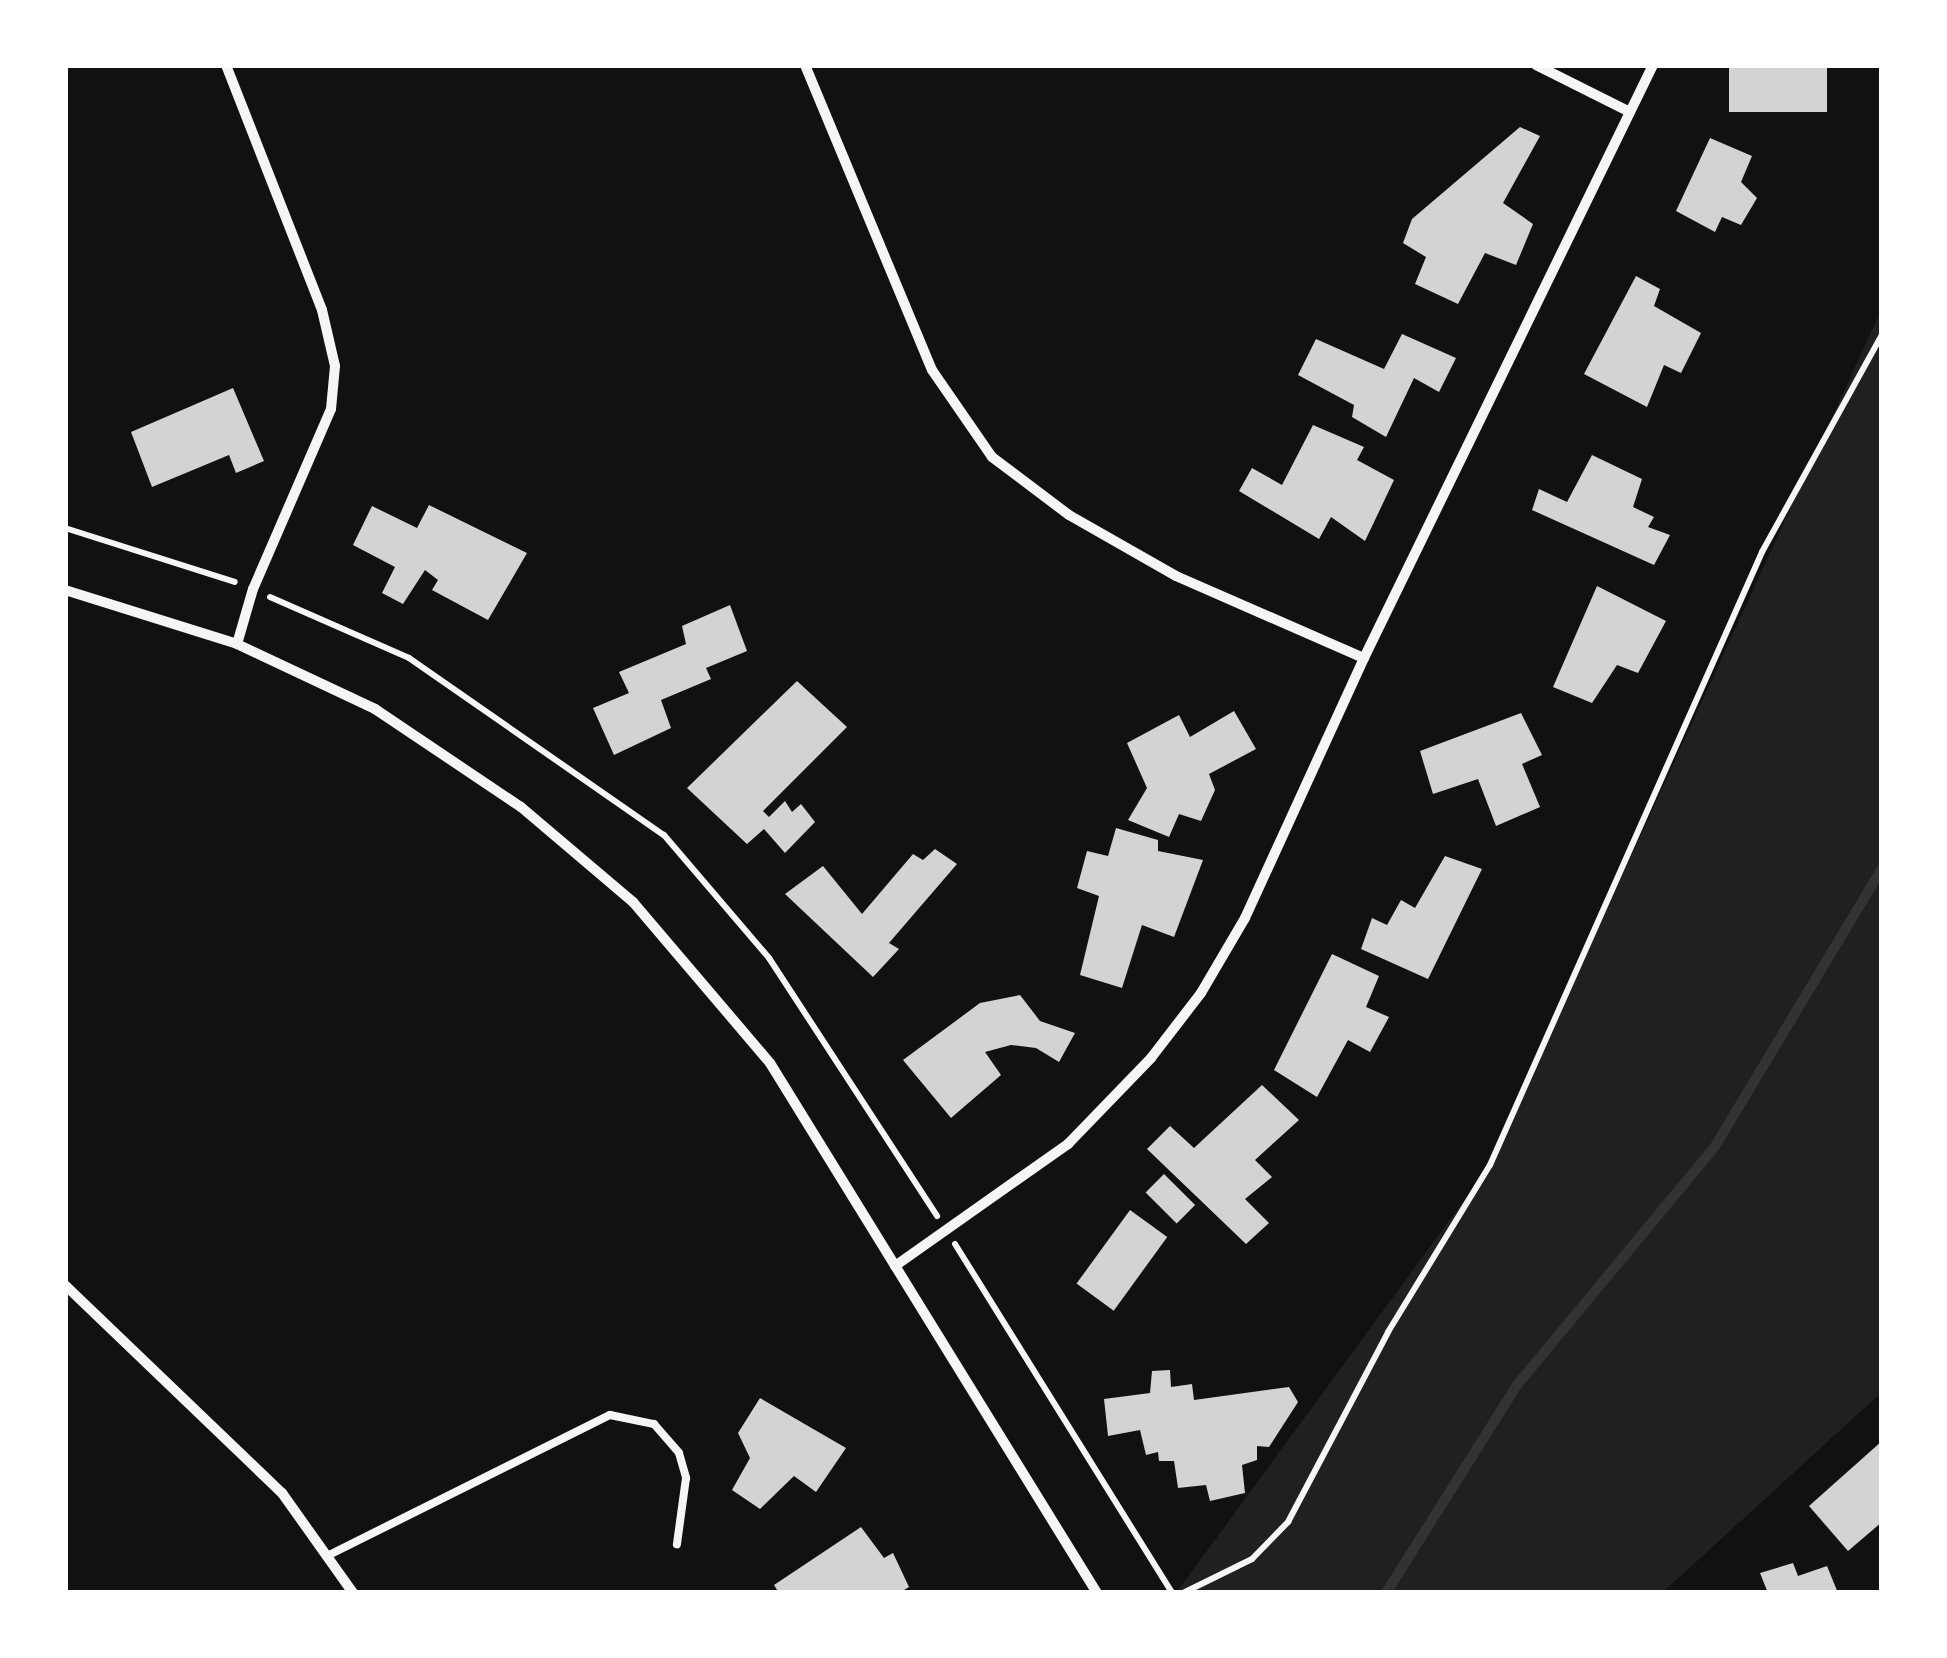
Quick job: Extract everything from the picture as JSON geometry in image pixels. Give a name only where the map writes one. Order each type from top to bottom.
[{"type":"street","points":[[226,65],[322,310],[334,366],[330,409],[253,590],[237,644]]},
{"type":"street","points":[[805,65],[932,370],[992,457],[1069,515],[1176,576],[1364,658]]},
{"type":"street","points":[[1536,65],[1630,112]]},
{"type":"street","points":[[895,1266],[1068,1144],[1176,1028],[1245,918],[1364,658],[1653,65]]},
{"type":"street","points":[[65,590],[237,644],[374,709],[521,806],[632,902],[770,1063],[1097,1593]]},
{"type":"street","points":[[65,1285],[220,1428],[329,1554],[350,1592]]},
{"type":"lane","points":[[329,1554],[610,1416],[654,1424],[679,1452],[686,1478],[677,1544]]},
{"type":"path","points":[[1184,1593],[1252,1559],[1288,1522],[1388,1332],[1490,1165],[1762,552],[1882,336]]},
{"type":"shaded area","points":[[1882,308],[1882,1392],[1662,1593],[1176,1593],[1490,1165]]},
{"type":"building","points":[[1729,65],[1827,65],[1827,112],[1729,112]]},
{"type":"building","points":[[1520,127],[1540,136],[1503,203],[1533,224],[1516,265],[1485,253],[1458,304],[1415,284],[1426,257],[1403,243],[1412,219]]},
{"type":"building","points":[[1710,138],[1752,156],[1741,182],[1757,198],[1741,225],[1722,217],[1715,232],[1676,211]]},
{"type":"building","points":[[1636,276],[1660,289],[1654,306],[1701,333],[1681,373],[1664,365],[1647,407],[1584,374]]},
{"type":"building","points":[[1402,334],[1456,358],[1439,392],[1414,378],[1386,437],[1352,417],[1354,405],[1298,375],[1316,339],[1384,369]]},
{"type":"building","points":[[233,388],[264,461],[236,473],[229,455],[152,487],[131,432]]},
{"type":"building","points":[[1313,425],[1364,447],[1357,460],[1394,480],[1365,541],[1331,517],[1319,539],[1239,491],[1252,468],[1282,485]]},
{"type":"building","points":[[1592,455],[1642,479],[1633,507],[1654,517],[1648,527],[1670,535],[1654,565],[1532,510],[1539,489],[1567,502]]},
{"type":"building","points":[[429,505],[527,553],[488,620],[432,590],[438,580],[425,570],[403,604],[382,593],[395,567],[353,545],[372,506],[417,528]]},
{"type":"building","points":[[1597,586],[1666,621],[1638,673],[1617,665],[1592,703],[1553,687]]},
{"type":"building","points":[[730,605],[747,651],[706,668],[711,679],[661,700],[671,728],[614,755],[593,708],[629,693],[619,672],[686,644],[682,626]]},
{"type":"building","points":[[797,681],[847,727],[763,811],[769,817],[785,801],[792,812],[801,804],[815,822],[785,853],[764,829],[747,844],[687,788]]},
{"type":"building","points":[[1234,711],[1256,749],[1209,774],[1215,790],[1201,821],[1179,814],[1169,837],[1128,820],[1147,788],[1127,743],[1179,715],[1190,737]]},
{"type":"building","points":[[1521,713],[1542,755],[1522,764],[1540,807],[1496,826],[1478,779],[1433,794],[1420,751]]},
{"type":"building","points":[[1116,828],[1158,840],[1158,851],[1203,860],[1174,937],[1142,925],[1122,988],[1080,975],[1099,896],[1077,888],[1087,851],[1108,856]]},
{"type":"building","points":[[935,849],[957,864],[889,943],[899,949],[873,977],[785,894],[823,866],[862,914],[913,854],[923,860]]},
{"type":"building","points":[[1445,856],[1482,869],[1428,979],[1361,949],[1372,918],[1387,925],[1401,900],[1415,908]]},
{"type":"building","points":[[1332,954],[1379,976],[1366,1007],[1389,1017],[1370,1052],[1348,1040],[1317,1097],[1274,1070]]},
{"type":"building","points":[[1020,995],[1040,1021],[1075,1033],[1059,1062],[1036,1048],[1011,1045],[985,1052],[1001,1075],[951,1118],[903,1060],[980,1003]]},
{"type":"building","points":[[1262,1085],[1299,1120],[1255,1160],[1272,1177],[1245,1199],[1269,1223],[1246,1244],[1147,1149],[1170,1126],[1194,1148]]},
{"type":"building","points":[[1164,1174],[1195,1205],[1177,1223],[1146,1192]]},
{"type":"building","points":[[1130,1210],[1167,1237],[1114,1311],[1077,1284]]},
{"type":"building","points":[[1170,1370],[1171,1387],[1192,1384],[1194,1400],[1289,1387],[1298,1402],[1269,1447],[1257,1446],[1257,1460],[1242,1465],[1245,1493],[1210,1501],[1206,1485],[1178,1488],[1174,1461],[1159,1461],[1158,1452],[1146,1455],[1140,1430],[1108,1436],[1104,1399],[1150,1393],[1152,1371]]},
{"type":"building","points":[[760,1398],[846,1448],[816,1492],[794,1476],[760,1509],[732,1490],[750,1458],[738,1433]]},
{"type":"building","points":[[1882,1441],[1882,1522],[1848,1551],[1809,1506]]},
{"type":"building","points":[[861,1527],[884,1558],[893,1553],[909,1587],[899,1593],[779,1593],[774,1585]]},
{"type":"building","points":[[1793,1563],[1798,1576],[1827,1566],[1838,1593],[1768,1593],[1760,1573]]},
{"type":"waterway","points":[[1386,1593],[1517,1385],[1714,1148],[1882,868]]}]
